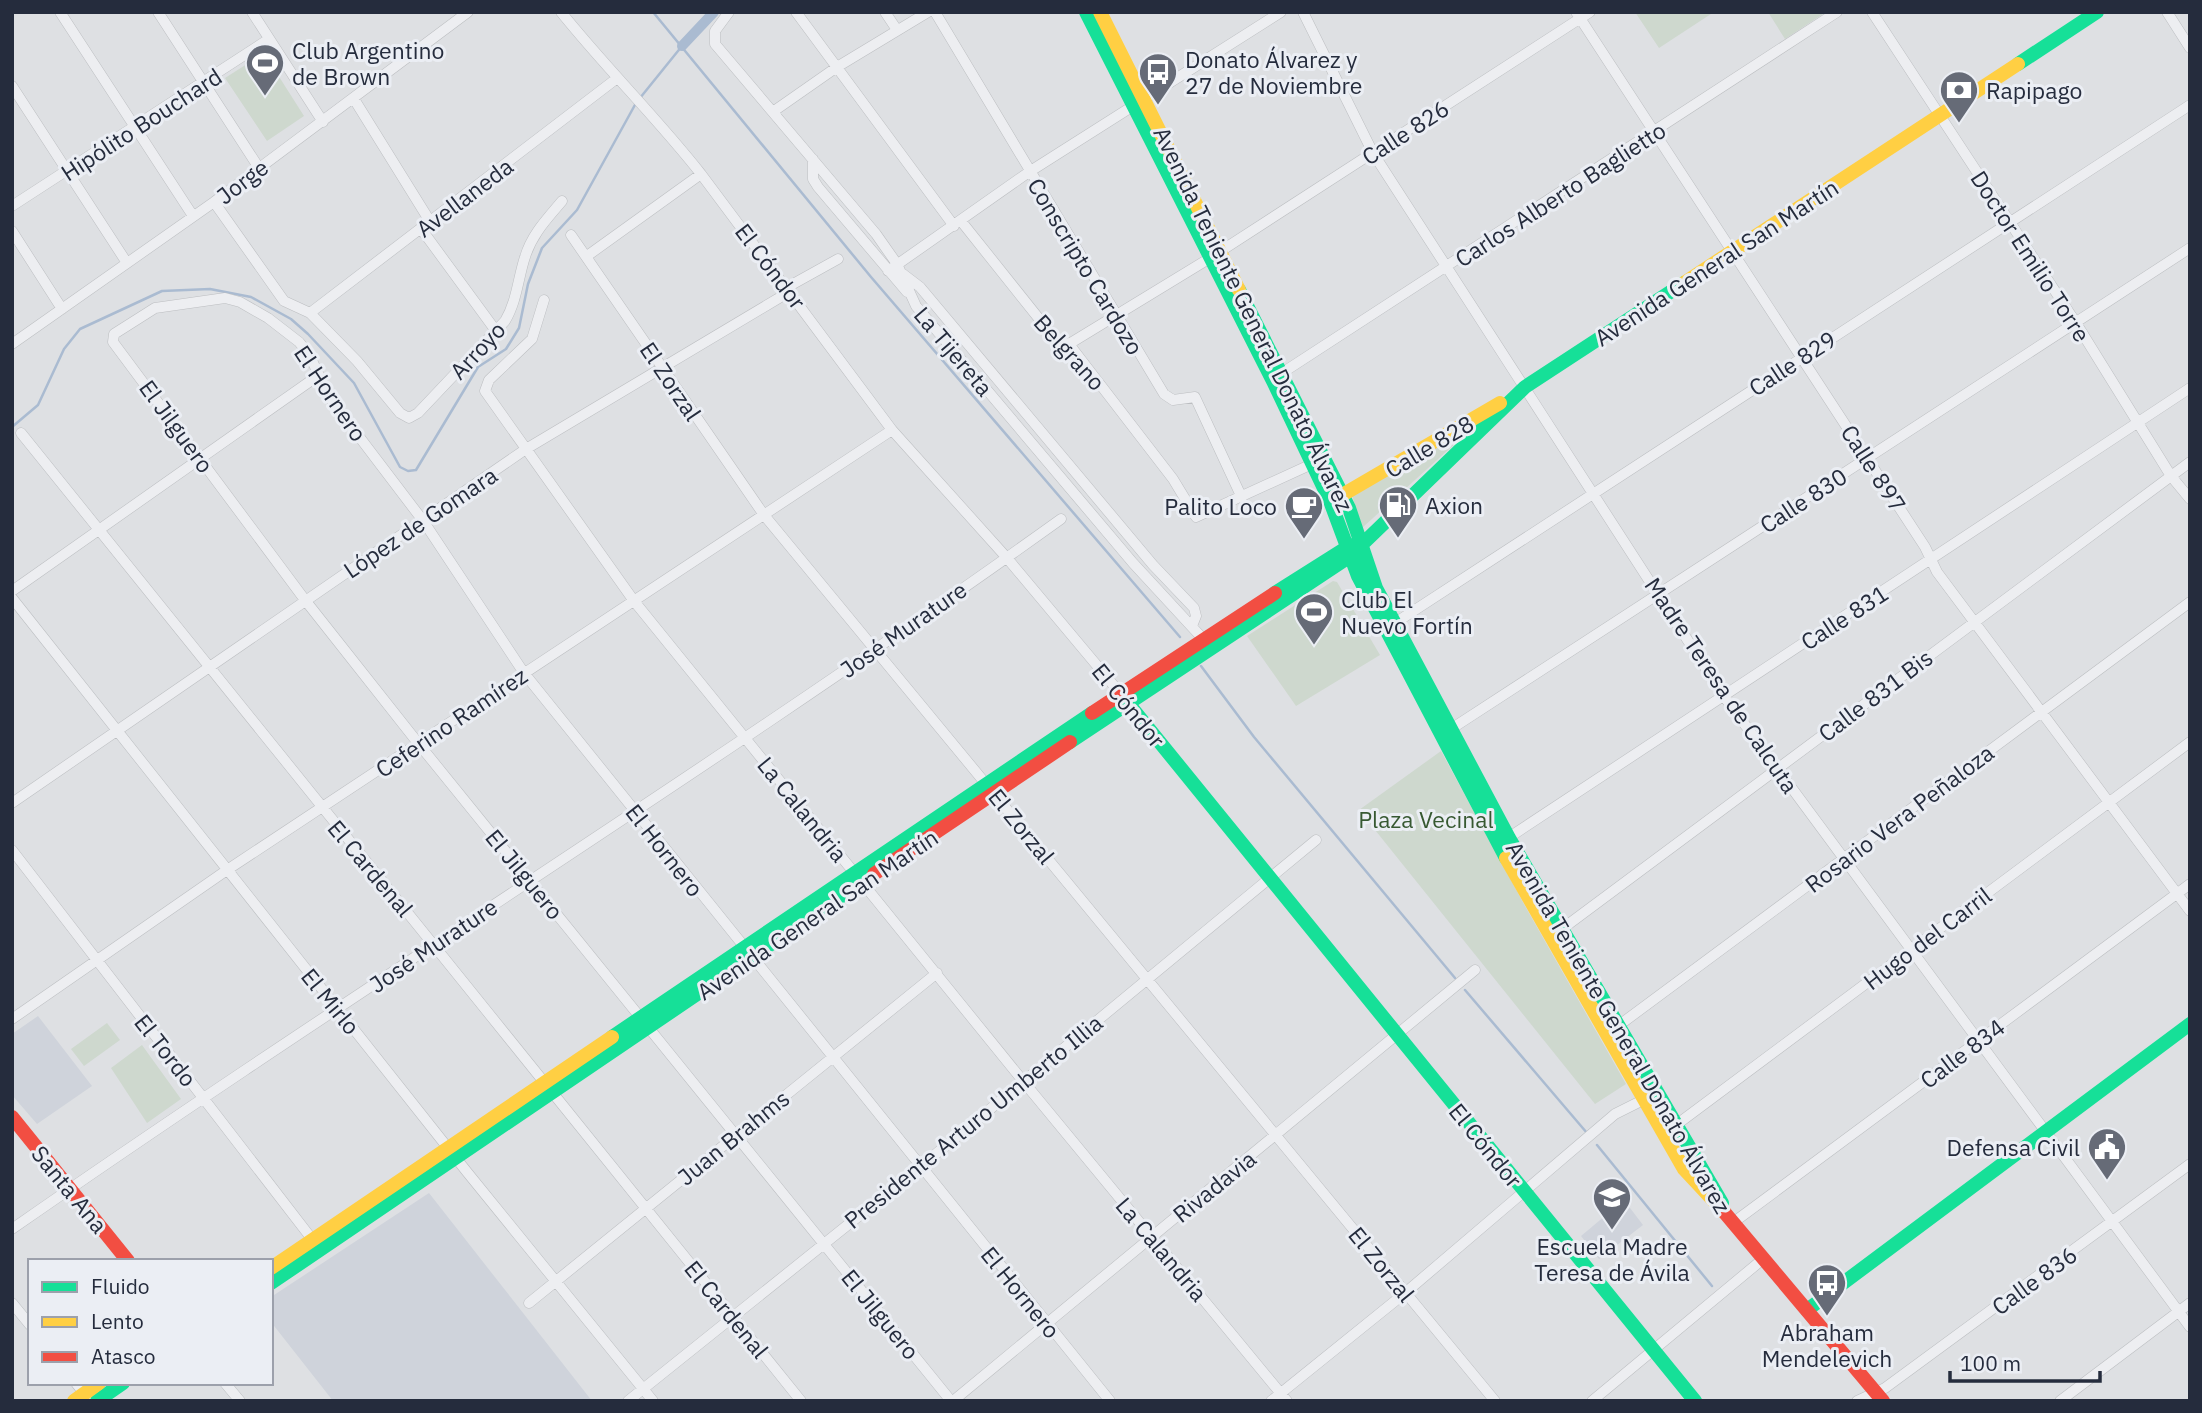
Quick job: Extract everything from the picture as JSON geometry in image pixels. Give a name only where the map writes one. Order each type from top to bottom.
[{"type":"main road","name":"Avenida Teniente General Donato Álvarez","points":[[1086,12],[1139,104],[1215,255],[1312,464],[1337,498]]},
{"type":"main road","name":"Avenida Teniente General Donato Álvarez","points":[[1100,12],[1139,104]]},
{"type":"main road","name":"Avenida General San Martín","points":[[273,1281],[317,1246],[645,1022],[1206,643],[1352,549],[1525,387],[2097,12]]},
{"type":"main road","name":"Avenida Teniente General Donato Álvarez","points":[[1215,255],[1282,373],[1337,498],[1352,549],[1503,840],[1670,1130]]},
{"type":"main road","name":"Calle 828","points":[[1337,498],[1525,387]]},
{"type":"main road","name":"Avenida Teniente General Donato Álvarez","points":[[1352,549],[1376,588],[1451,729],[1503,840],[1562,929],[1645,1099],[1763,1259],[1879,1397]]},
{"type":"main road","name":"El Cóndor","points":[[1124,698],[1269,880],[1695,1401]]},
{"type":"main road","points":[[1807,1310],[2190,1024]]},
{"type":"main road","name":"Santa Ana","points":[[12,1117],[126,1259]]},
{"type":"main road","name":"Avenida General San Martín","points":[[273,1267],[317,1246]]},
{"type":"main road","points":[[84,1396],[117,1385]]},
{"type":"street","points":[[60,12],[193,216]]},
{"type":"street","points":[[158,12],[259,168]]},
{"type":"street","points":[[252,12],[323,122]]},
{"type":"street","name":"Jorge","points":[[12,344],[214,202],[468,12]]},
{"type":"street","name":"El Cóndor","points":[[561,12],[616,79],[652,115],[701,174],[892,430],[1007,558],[1124,698]]},
{"type":"street","name":"La Tijereta","points":[[729,12],[715,31],[715,44],[876,234],[903,275],[908,293],[1062,481],[1206,643]]},
{"type":"street","name":"Belgrano","points":[[796,12],[958,223],[1056,340],[1069,344],[1173,479],[1193,514],[1200,518],[1242,498]]},
{"type":"street","points":[[886,12],[897,30]]},
{"type":"street","points":[[774,111],[837,67],[928,12]]},
{"type":"street","name":"Conscripto Cardozo","points":[[935,12],[1164,394],[1173,400],[1195,397],[1242,498]]},
{"type":"street","points":[[888,271],[1029,172],[1280,12]]},
{"type":"street","name":"Madre Teresa de Calcuta","points":[[1303,12],[1373,152],[1723,695],[2190,1327]]},
{"type":"street","name":"Calle 826","points":[[1215,255],[1578,15],[1590,12]]},
{"type":"street","name":"Carlos Alberto Baglietto","points":[[1282,373],[1837,12]]},
{"type":"street","name":"Doctor Emilio Torre","points":[[1872,12],[2076,323],[2171,475],[2190,499]]},
{"type":"street","points":[[2167,12],[2190,48]]},
{"type":"street","name":"Calle 897","points":[[1578,15],[1925,547],[1931,561],[2190,911]]},
{"type":"street","name":"Hipólito Bouchard","points":[[12,206],[269,39]]},
{"type":"street","name":"Avellaneda","points":[[310,313],[616,79]]},
{"type":"street","points":[[12,86],[127,264]]},
{"type":"street","points":[[354,99],[426,226],[496,331]]},
{"type":"street","name":"Calle 829","points":[[1395,623],[2190,105]]},
{"type":"street","points":[[813,159],[813,179],[818,187],[908,293]]},
{"type":"street","points":[[587,256],[701,174]]},
{"type":"street","name":"Arroyo","points":[[415,416],[496,331],[512,306],[524,257],[536,230],[562,201]]},
{"type":"street","name":"El Hornero","points":[[214,202],[284,301],[310,313],[357,361],[400,413],[409,418],[415,416]]},
{"type":"street","points":[[12,230],[62,309]]},
{"type":"street","name":"El Zorzal","points":[[571,235],[764,515],[877,648],[1495,1401]]},
{"type":"street","name":"Calle 830","points":[[1451,729],[2190,248]]},
{"type":"street","points":[[1069,344],[1215,255]]},
{"type":"street","name":"López de Gomara","points":[[12,803],[305,600],[424,522],[526,449],[838,259]]},
{"type":"street","points":[[903,275],[920,288],[1143,554],[1194,608],[1196,617],[1192,626]]},
{"type":"street","name":"El Hornero","points":[[232,299],[268,318],[299,342],[309,354],[329,397],[424,522],[524,673],[1110,1401]]},
{"type":"street","name":"El Jilguero","points":[[232,299],[163,306],[112,337],[305,600],[952,1401]]},
{"type":"street","name":"La Calandria","points":[[544,300],[532,339],[485,386],[485,391],[634,601],[1283,1398]]},
{"type":"street","points":[[12,591],[319,375]]},
{"type":"street","name":"Calle 831","points":[[1503,840],[1931,561],[2190,388]]},
{"type":"street","name":"Ceferino Ramírez","points":[[12,1019],[227,870],[892,430]]},
{"type":"street","name":"El Cardenal","points":[[21,433],[321,809],[434,945],[801,1401]]},
{"type":"street","name":"Calle 831 Bis","points":[[1562,929],[2190,462]]},
{"type":"street","points":[[1242,498],[1312,464]]},
{"type":"street","points":[[1062,481],[1075,472]]},
{"type":"street","name":"José Murature","points":[[12,1229],[529,879],[877,648],[1061,519]]},
{"type":"street","points":[[1138,568],[1143,554]]},
{"type":"street","name":"El Mirlo","points":[[12,598],[653,1401]]},
{"type":"street","name":"Rosario Vera Peñaloza","points":[[1613,1030],[2190,602]]},
{"type":"street","name":"Hugo del Carril","points":[[1670,1130],[2190,742]]},
{"type":"street","name":"Presidente Arturo Umberto Illia","points":[[628,1401],[920,1167],[1316,840]]},
{"type":"street","name":"El Tordo","points":[[12,850],[317,1246]]},
{"type":"street","name":"Calle 834","points":[[1734,1222],[2190,884]]},
{"type":"street","name":"Rivadavia","points":[[952,1401],[1475,970]]},
{"type":"street","name":"Juan Brahms","points":[[529,1303],[937,973]]},
{"type":"street","points":[[1271,1401],[1283,1398],[1615,1114],[1645,1099]]},
{"type":"street","name":"Calle 836","points":[[1857,1401],[1879,1397],[2190,1164]]},
{"type":"street","points":[[1592,1401],[1763,1259]]},
{"type":"street","points":[[12,1303],[28,1323]]},
{"type":"street","points":[[2060,1401],[2190,1303]]},
{"type":"street","points":[[227,1385],[240,1401]]},
{"type":"shaded area","points":[[38,1016],[92,1086],[37,1124],[12,1095],[12,1034]]},
{"type":"shaded area","points":[[429,1193],[592,1401],[333,1401],[273,1325],[273,1296]]},
{"type":"shaded area","name":"Escuela Madre Teresa de Ávila","points":[[1624,1200],[1643,1225],[1599,1259],[1581,1236]]},
{"type":"green space","points":[[1635,12],[1714,12],[1659,48]]},
{"type":"green space","points":[[1768,12],[1826,12],[1785,39]]},
{"type":"green space","name":"Club Argentino de Brown","points":[[264,53],[304,116],[267,141],[225,78]]},
{"type":"green space","points":[[1468,427],[1469,431],[1362,528],[1352,495]]},
{"type":"green space","name":"Club El Nuevo Fortín","points":[[1333,581],[1337,582],[1380,655],[1296,706],[1247,636]]},
{"type":"green space","name":"Plaza Vecinal","points":[[1441,751],[1626,1084],[1595,1104],[1359,810]]},
{"type":"green space","points":[[107,1023],[120,1040],[84,1066],[71,1049]]},
{"type":"green space","points":[[142,1045],[181,1099],[147,1123],[111,1068]]},
{"type":"waterway","points":[[653,12],[871,277],[1180,637]]},
{"type":"waterway","points":[[682,46],[714,12]]},
{"type":"waterway","points":[[640,98],[682,46]]},
{"type":"waterway","points":[[12,427],[38,405],[64,349],[80,329],[162,291],[210,289],[251,297],[291,319],[354,383],[400,467],[408,471],[416,470],[478,367],[506,349],[519,328],[528,284],[542,248],[577,210],[636,103]]},
{"type":"waterway","points":[[1201,666],[1254,737],[1455,978]]},
{"type":"waterway","points":[[1465,990],[1587,1133]]},
{"type":"waterway","points":[[1597,1145],[1712,1286]]},
{"type":"traffic: fast","points":[[1086,12],[1273,381],[1330,501],[1358,576],[1506,858]]},
{"type":"traffic: fast","points":[[2018,64],[2097,12]]},
{"type":"traffic: fast","points":[[1070,742],[1349,557],[1525,387],[1684,283]]},
{"type":"traffic: fast","points":[[1239,290],[1349,508],[1376,588],[1509,838],[1722,1203]]},
{"type":"traffic: fast","points":[[1275,593],[1351,545]]},
{"type":"traffic: fast","points":[[1123,697],[1695,1401]]},
{"type":"traffic: fast","points":[[612,1037],[1092,713]]},
{"type":"traffic: fast","points":[[273,1282],[874,874]]},
{"type":"traffic: fast","points":[[1807,1310],[2190,1024]]},
{"type":"traffic: fast","points":[[97,1401],[120,1385]]},
{"type":"traffic: slow","points":[[1100,12],[1239,290]]},
{"type":"traffic: slow","points":[[1684,283],[2018,64]]},
{"type":"traffic: slow","points":[[1337,498],[1500,403]]},
{"type":"traffic: slow","points":[[1506,858],[1684,1169],[1725,1213]]},
{"type":"traffic: slow","points":[[273,1267],[612,1037]]},
{"type":"traffic: slow","points":[[74,1401],[96,1385]]},
{"type":"traffic: jam","points":[[1092,713],[1275,593]]},
{"type":"traffic: jam","points":[[874,874],[1070,742]]},
{"type":"traffic: jam","points":[[12,1117],[126,1259]]},
{"type":"traffic: jam","points":[[1725,1213],[1883,1401]]},
{"type":"place","name":"Club Argentino de Brown","points":[[265,97]]},
{"type":"place","name":"Donato Álvarez y 27 de Noviembre","points":[[1158,106]]},
{"type":"place","name":"Rapipago","points":[[1959,124]]},
{"type":"place","name":"Axion","points":[[1398,539]]},
{"type":"place","name":"Palito Loco","points":[[1304,540]]},
{"type":"place","name":"Club El Nuevo Fortín","points":[[1314,646]]},
{"type":"place","name":"Defensa Civil","points":[[2107,1181]]},
{"type":"place","name":"Escuela Madre Teresa de Ávila","points":[[1612,1231]]},
{"type":"place","name":"Abraham Mendelevich","points":[[1827,1317]]}]
